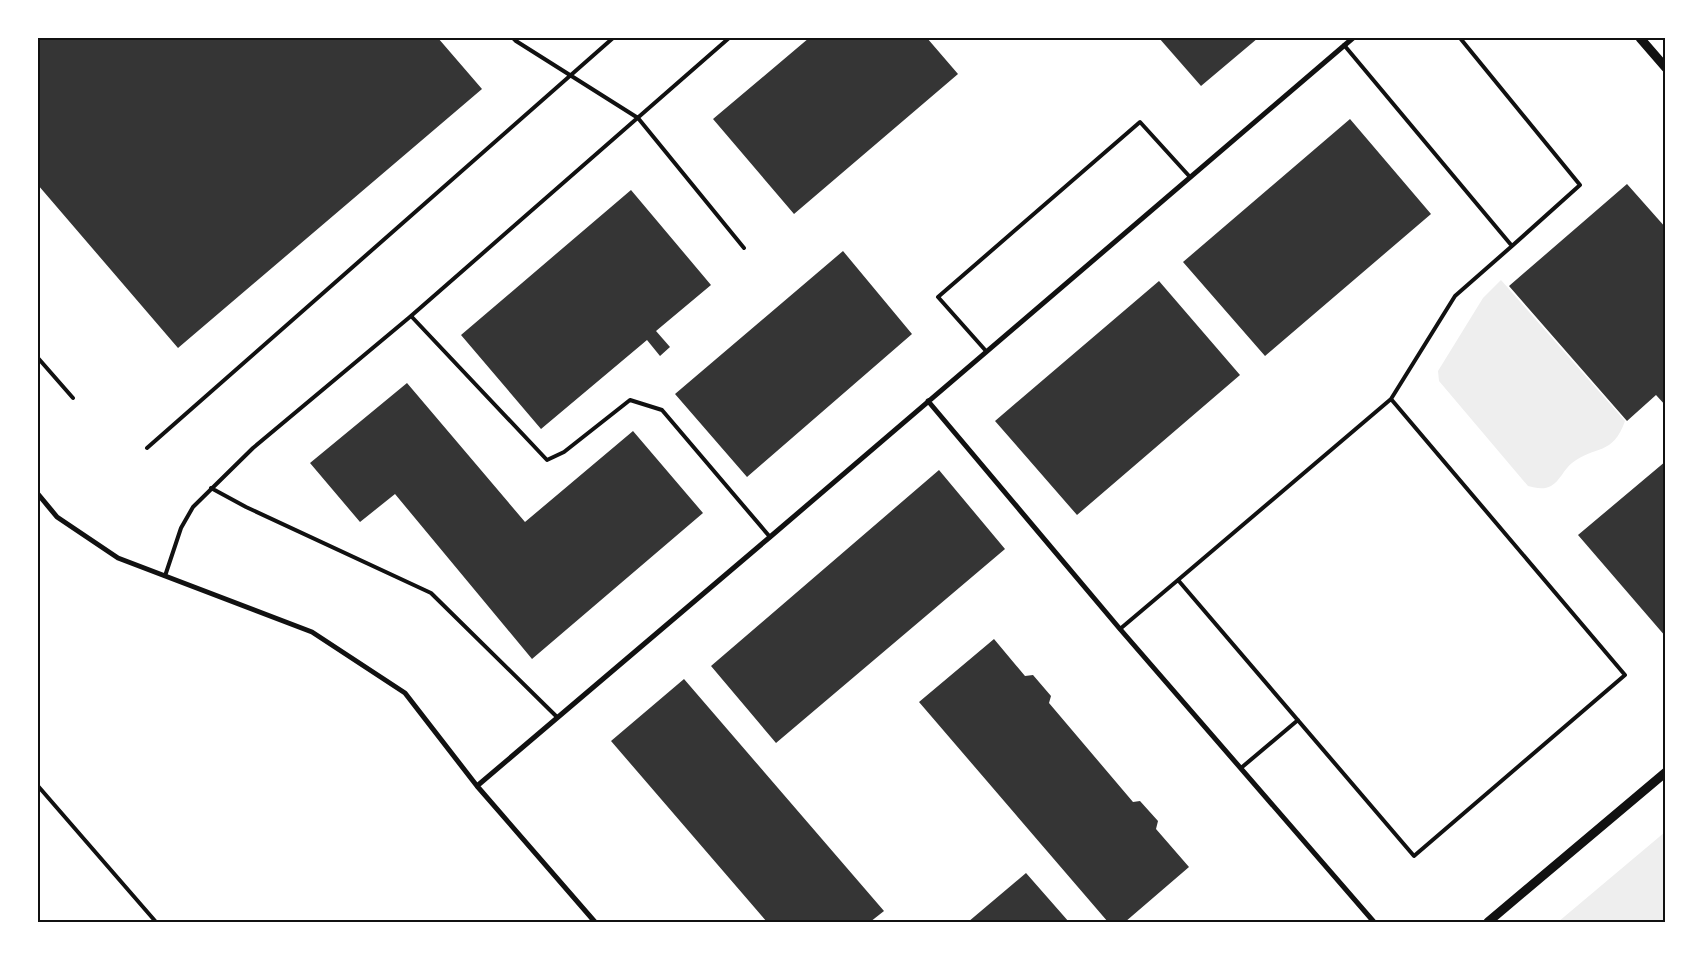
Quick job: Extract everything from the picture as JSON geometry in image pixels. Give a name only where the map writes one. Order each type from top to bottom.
[{"type":"street","points":[[477,786],[1353,38]]},
{"type":"street","points":[[1640,38],[1666,68]]},
{"type":"street","points":[[928,401],[1120,629],[1374,922]]},
{"type":"street","points":[[38,494],[57,517],[118,558],[312,632],[405,693],[477,786],[595,922]]},
{"type":"street","points":[[1488,922],[1666,772]]},
{"type":"lane","points":[[147,448],[613,38]]},
{"type":"lane","points":[[166,576],[182,528],[193,507],[211,488],[253,448],[411,316],[729,38]]},
{"type":"lane","points":[[1120,629],[1391,399],[1455,296],[1580,185],[1460,38]]},
{"type":"lane","points":[[516,39],[638,118],[744,248]]},
{"type":"lane","points":[[1344,45],[1512,246]]},
{"type":"lane","points":[[986,352],[938,297],[1132,128],[1140,122],[1190,178]]},
{"type":"lane","points":[[411,316],[547,460],[564,452],[630,400],[662,410],[770,537]]},
{"type":"lane","points":[[38,358],[73,398]]},
{"type":"lane","points":[[1178,580],[1414,856],[1625,675],[1391,399]]},
{"type":"lane","points":[[211,488],[246,507],[431,593],[557,718]]},
{"type":"lane","points":[[1241,768],[1298,720]]},
{"type":"lane","points":[[38,786],[156,922]]},
{"type":"shaded area","points":[[1501,280],[1625,421],[1615,440],[1603,448],[1580,457],[1567,468],[1554,484],[1545,488],[1528,486],[1439,381],[1438,371],[1483,298]]},
{"type":"shaded area","points":[[1665,832],[1665,922],[1558,922]]},
{"type":"building","points":[[38,38],[438,38],[482,89],[178,348],[38,185]]},
{"type":"building","points":[[809,38],[927,38],[958,74],[794,214],[713,119]]},
{"type":"building","points":[[1159,38],[1258,38],[1201,86]]},
{"type":"building","points":[[1350,119],[1431,214],[1265,356],[1183,262]]},
{"type":"building","points":[[1627,184],[1666,228],[1666,406],[1656,395],[1627,421],[1509,286]]},
{"type":"building","points":[[631,190],[711,285],[656,331],[670,347],[660,356],[647,340],[541,429],[461,335]]},
{"type":"building","points":[[843,251],[912,334],[747,477],[675,394]]},
{"type":"building","points":[[1159,281],[1240,375],[1077,515],[995,421]]},
{"type":"building","points":[[407,383],[525,522],[633,431],[703,513],[532,659],[395,494],[360,522],[310,463]]},
{"type":"building","points":[[1666,461],[1666,637],[1578,535]]},
{"type":"building","points":[[939,470],[1005,549],[776,743],[711,666]]},
{"type":"building","points":[[994,639],[1025,676],[1033,675],[1051,696],[1049,703],[1133,802],[1140,801],[1158,821],[1156,829],[1189,867],[1125,922],[1108,922],[919,702]]},
{"type":"building","points":[[684,679],[884,911],[870,922],[767,922],[611,741]]},
{"type":"building","points":[[1026,873],[1069,922],[968,922]]}]
